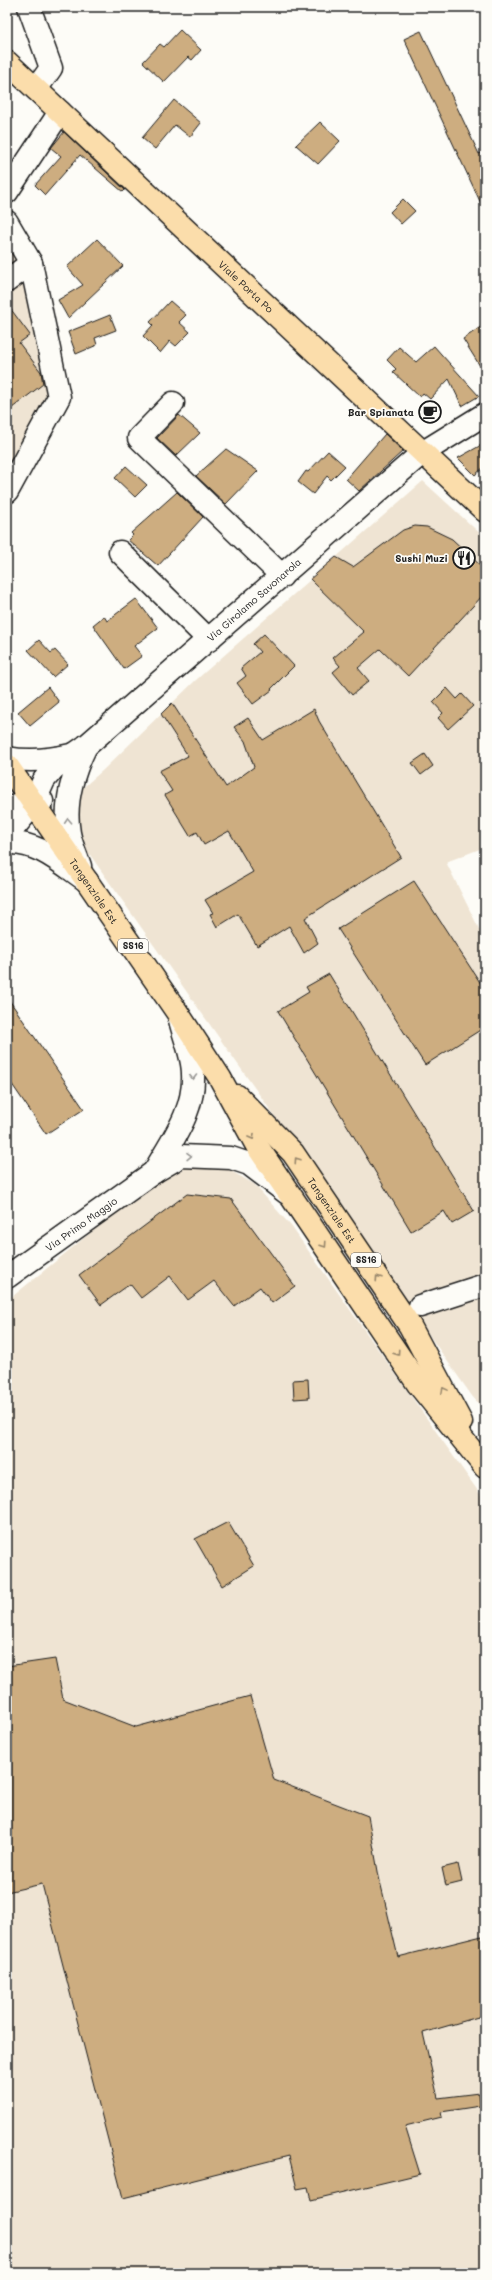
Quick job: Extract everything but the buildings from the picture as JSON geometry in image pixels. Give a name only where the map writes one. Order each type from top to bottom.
[{"type":"main road","name":"Viale Porta Po","points":[[7,62],[485,512]]},
{"type":"main road","name":"Tangenziale Est","points":[[7,765],[33,805],[85,876],[178,1012],[220,1078],[257,1146],[289,1195],[418,1384],[483,1464]]},
{"type":"main road","name":"Tangenziale Est","points":[[220,1078],[282,1140],[302,1166],[410,1326],[483,1464]]},
{"type":"street","points":[[29,7],[51,68],[36,89]]},
{"type":"street","points":[[7,192],[60,112]]},
{"type":"street","points":[[7,222],[31,263],[59,397],[7,492]]},
{"type":"street","points":[[7,280],[31,263]]},
{"type":"street","points":[[173,403],[139,438],[282,576]]},
{"type":"street","name":"Via Girolamo Savonarola","points":[[33,805],[44,780],[54,768],[78,756],[422,453],[485,414]]},
{"type":"street","points":[[120,552],[209,640]]},
{"type":"street","points":[[78,756],[69,797],[69,834],[85,876]]},
{"type":"street","name":"Via Girolamo Savonarola","points":[[7,758],[24,761],[78,756]]},
{"type":"street","points":[[7,808],[20,804],[33,805]]},
{"type":"street","points":[[7,836],[33,805]]},
{"type":"street","points":[[7,843],[29,844],[85,876]]},
{"type":"street","name":"Via Primo Maggio","points":[[154,1172],[185,1121],[192,1094],[194,1072],[178,1012]]},
{"type":"street","name":"Via Primo Maggio","points":[[7,1277],[154,1172],[181,1156],[230,1158],[249,1164],[289,1195]]},
{"type":"street","points":[[420,1306],[485,1285]]},
{"type":"shaded area","points":[[7,233],[60,377],[7,483]]},
{"type":"shaded area","points":[[423,481],[485,538],[485,847],[446,862],[485,941],[485,1411],[472,1396],[76,835],[71,798],[102,771],[196,680]]},
{"type":"shaded area","points":[[222,1166],[254,1184],[291,1226],[485,1501],[485,2273],[7,2273],[7,1301],[150,1184],[186,1168]]},
{"type":"place","name":"Bar Spianata","points":[[430,412]]},
{"type":"place","name":"Sushi Muzi","points":[[464,558]]}]
